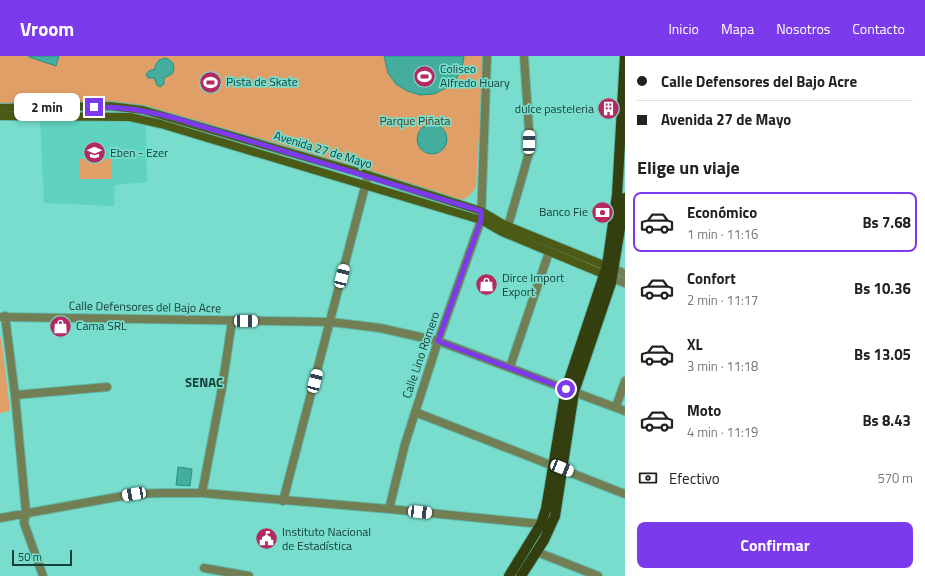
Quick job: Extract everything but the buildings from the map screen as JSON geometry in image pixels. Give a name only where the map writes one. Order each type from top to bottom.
[{"type":"main road","points":[[609,272],[617,194],[625,56]]},
{"type":"main road","name":"Avenida 27 de Mayo","points":[[0,108],[110,106],[143,110],[368,175],[481,211],[508,226],[609,272]]},
{"type":"main road","name":"Avenida 27 de Mayo","points":[[0,116],[130,117],[161,124],[481,220],[502,232],[549,252],[609,272]]},
{"type":"main road","points":[[509,576],[541,524],[546,509],[557,466],[570,390],[609,272],[625,198]]},
{"type":"main road","points":[[521,576],[544,540],[555,516],[557,466]]},
{"type":"street","name":"Calle Lino Romero","points":[[390,509],[405,444],[415,412],[438,341],[481,220],[486,56]]},
{"type":"street","points":[[508,226],[529,153],[524,56]]},
{"type":"street","points":[[284,501],[368,175]]},
{"type":"street","points":[[510,367],[549,252]]},
{"type":"street","name":"Avenida 27 de Mayo","points":[[609,272],[625,274]]},
{"type":"street","name":"Avenida 27 de Mayo","points":[[609,272],[625,283]]},
{"type":"street","points":[[3,316],[15,395],[26,513],[24,523],[43,576]]},
{"type":"street","name":"Calle Defensores del Bajo Acre","points":[[3,316],[331,322],[380,328],[438,341],[625,411]]},
{"type":"street","points":[[202,494],[222,388],[232,321]]},
{"type":"street","points":[[616,407],[625,381]]},
{"type":"street","points":[[15,395],[107,387]]},
{"type":"street","points":[[415,412],[557,466],[625,494]]},
{"type":"street","points":[[0,518],[134,494],[162,493],[202,494],[390,509],[541,524]]},
{"type":"street","points":[[537,552],[598,576]]},
{"type":"street","points":[[204,568],[249,576]]},
{"type":"shaded area","name":"Eben - Ezer","points":[[40,118],[127,119],[146,123],[147,182],[115,185],[114,206],[44,203]]},
{"type":"green space","name":"Parque Piñata","points":[[0,56],[482,56],[476,187],[465,199],[455,200],[137,105],[110,104],[0,107]]},
{"type":"green space","points":[[80,159],[112,159],[112,179],[80,179]]},
{"type":"green space","points":[[0,336],[10,411],[0,413]]},
{"type":"place","name":"Coliseo Alfredo Huary","points":[[424,76]]},
{"type":"place","name":"Pista de Skate","points":[[210,82]]},
{"type":"place","name":"dulce pasteleria","points":[[609,109]]},
{"type":"place","name":"Eben - Ezer","points":[[94,153]]},
{"type":"place","name":"Banco Fie","points":[[603,212]]},
{"type":"place","name":"Dirce Import Export","points":[[486,285]]},
{"type":"place","name":"Cama SRL","points":[[60,326]]},
{"type":"place","name":"Instituto Nacional de Estadística","points":[[267,539]]},
{"type":"district","name":"SENAC","points":[[204,382]]},
{"type":"route","points":[[94,107],[110,106],[143,110],[174,118],[368,175],[481,211],[481,220],[438,341],[566,389]]}]
